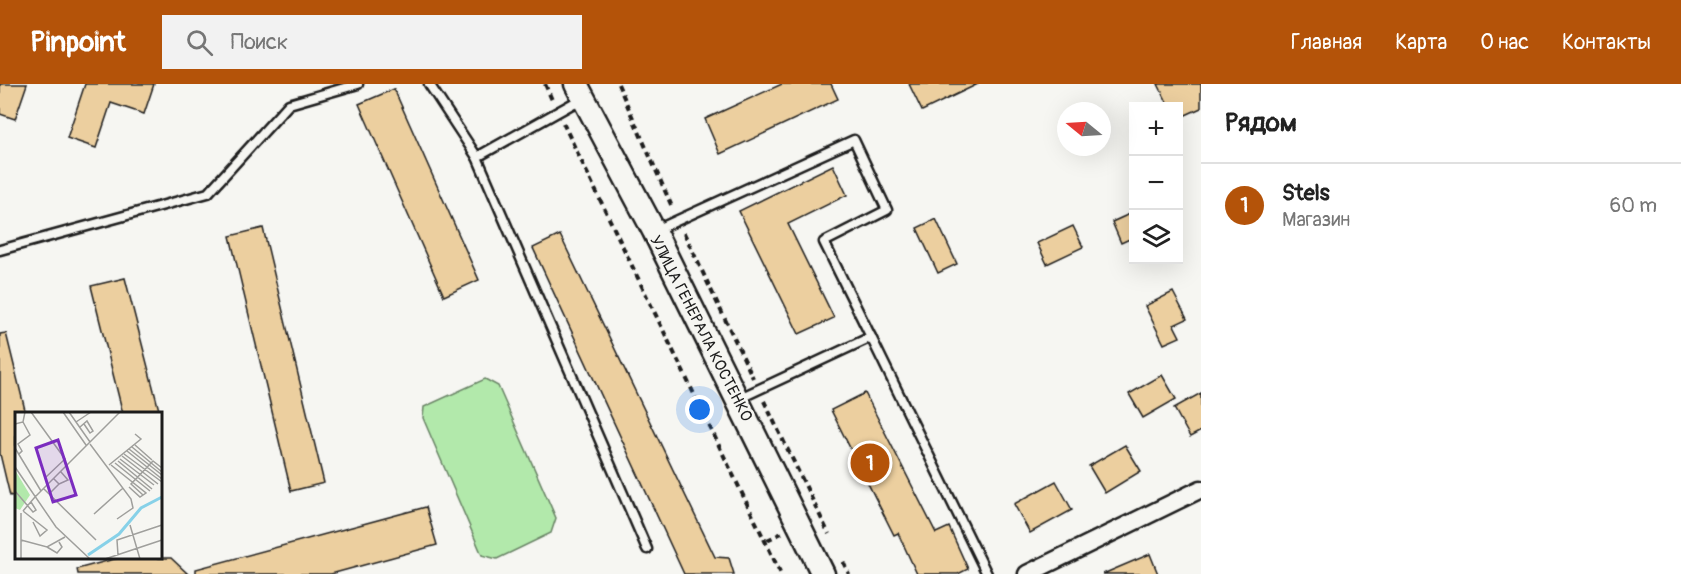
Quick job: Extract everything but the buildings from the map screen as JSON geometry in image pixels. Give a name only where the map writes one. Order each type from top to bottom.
[{"type":"main road","name":"УЛИЦА ГЕНЕРАЛА КОСТЕНКО","points":[[580,91],[654,231],[824,574]]},
{"type":"street","points":[[1027,574],[1201,489]]},
{"type":"lane","points":[[0,250],[208,193],[289,105],[358,84]]},
{"type":"lane","points":[[429,84],[477,157],[647,549]]},
{"type":"lane","points":[[477,157],[558,111],[580,91]]},
{"type":"lane","points":[[654,231],[854,140],[887,210],[824,242],[987,574]]},
{"type":"lane","points":[[738,399],[871,337]]},
{"type":"path","points":[[545,84],[781,574]]},
{"type":"path","points":[[618,84],[678,220],[820,515]]},
{"type":"green space","points":[[485,379],[498,386],[556,518],[551,533],[497,559],[482,555],[423,418],[424,407]]},
{"type":"place","name":"Stels","points":[[870,463]]}]
